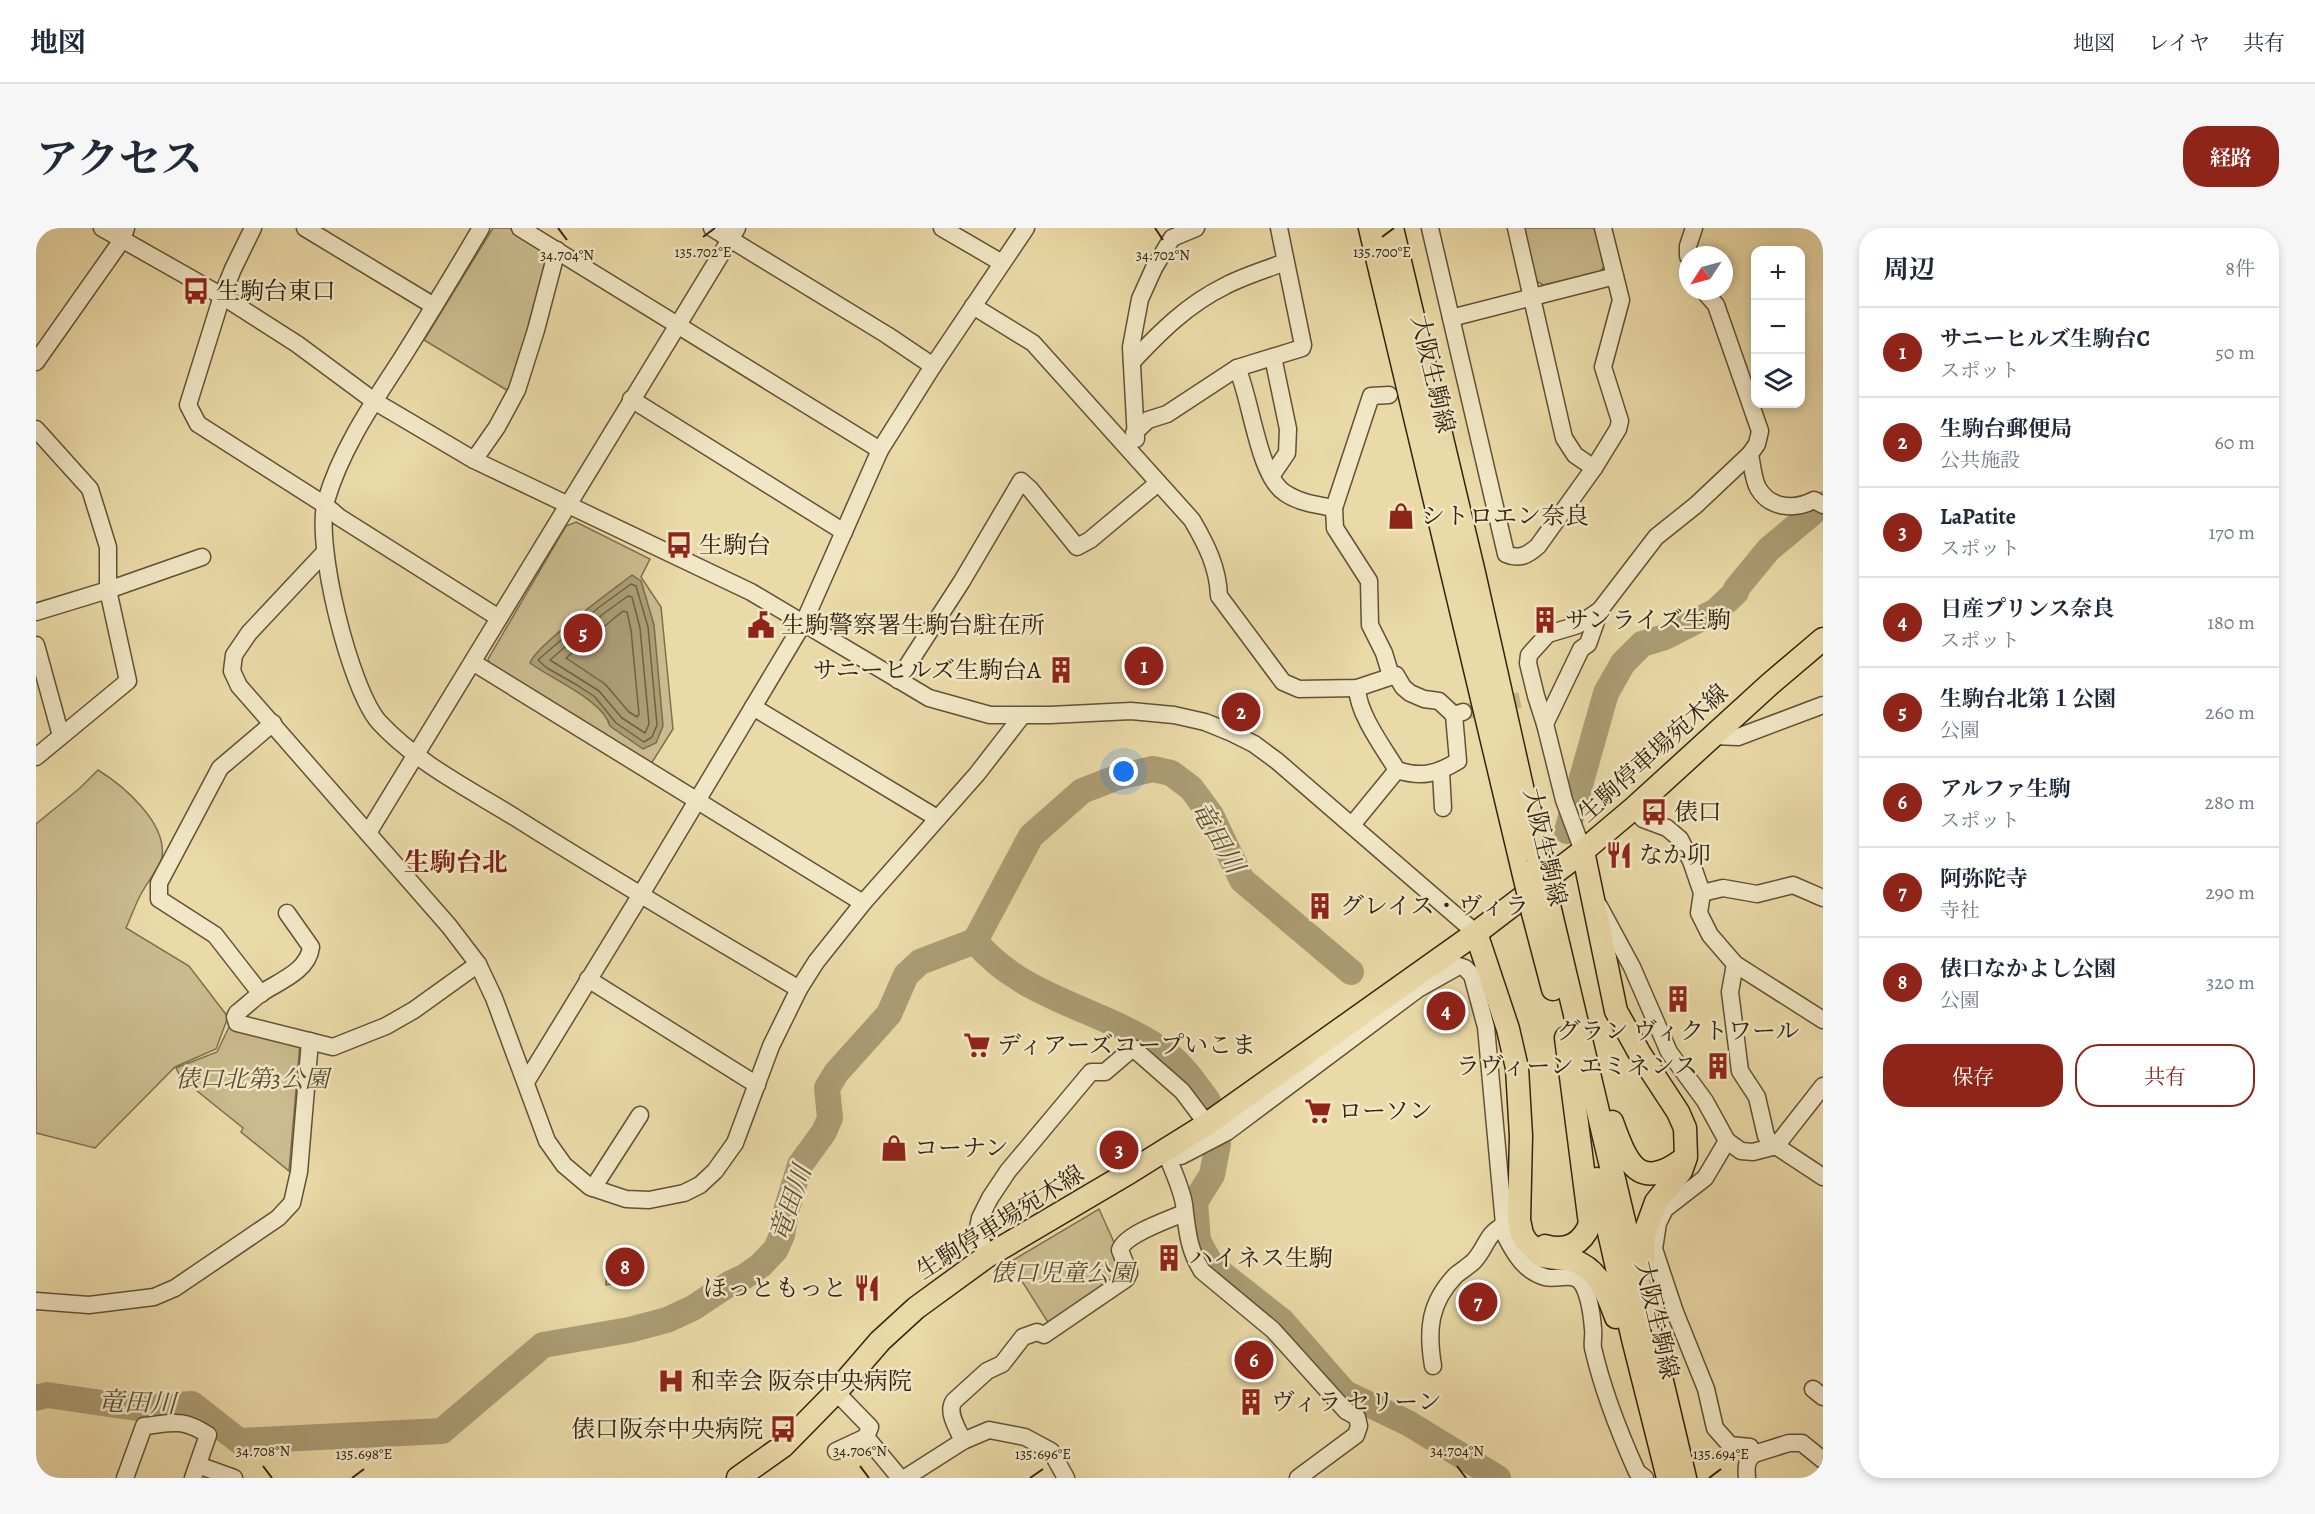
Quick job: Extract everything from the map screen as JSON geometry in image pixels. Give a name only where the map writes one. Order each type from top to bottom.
[{"type":"main road","name":"大阪生駒線","points":[[1370,228],[1685,1478]]},
{"type":"main road","name":"大阪生駒線","points":[[1392,228],[1474,573],[1531,865]]},
{"type":"main road","name":"生駒停車場宛木線","points":[[738,1478],[783,1446],[836,1392],[880,1341],[916,1308],[986,1257],[1173,1153],[1207,1124],[1476,933],[1583,851],[1634,808],[1770,684],[1822,643]]},
{"type":"main road","points":[[1583,851],[1616,1011],[1640,1054],[1678,1112],[1685,1128],[1686,1157],[1681,1172],[1656,1202],[1644,1235],[1643,1277],[1650,1335]]},
{"type":"main road","points":[[1476,933],[1508,1029],[1517,1068],[1521,1136],[1511,1223]]},
{"type":"main road","name":"大阪生駒線","points":[[1572,1035],[1633,1339],[1668,1478]]},
{"type":"main road","points":[[1511,1223],[1543,1246],[1565,1249],[1576,1244],[1585,1236],[1590,1224],[1572,1035]]},
{"type":"main road","points":[[1572,1035],[1625,1157],[1636,1168],[1647,1174],[1655,1174],[1671,1168],[1686,1157]]},
{"type":"main road","points":[[1511,1223],[1540,1255],[1571,1260],[1587,1267],[1605,1288],[1658,1434]]},
{"type":"street","points":[[102,228],[124,234],[141,249],[222,296],[297,344],[374,401],[474,460],[751,592],[929,698],[990,715],[1022,716],[1131,711],[1174,715],[1204,722],[1232,733],[1260,749],[1352,825],[1476,933]]},
{"type":"street","points":[[253,228],[232,269],[222,296],[188,405],[198,424],[499,618]]},
{"type":"street","points":[[305,228],[434,306]]},
{"type":"street","points":[[481,228],[353,436],[334,475],[325,505],[324,553],[346,647],[365,702],[377,720],[417,756],[640,896],[799,989]]},
{"type":"street","points":[[520,228],[880,450]]},
{"type":"street","points":[[712,228],[734,234],[933,366]]},
{"type":"street","points":[[942,228],[1002,262]]},
{"type":"street","points":[[526,1082],[804,622],[880,450],[933,366],[1026,228]]},
{"type":"street","points":[[1143,465],[1134,433],[1132,362],[1133,332],[1140,299],[1154,268],[1172,238],[1196,228]]},
{"type":"street","points":[[1134,433],[1148,420],[1167,414],[1237,368],[1302,348],[1304,345],[1279,228]]},
{"type":"street","points":[[1430,228],[1506,554],[1514,558],[1527,555],[1538,546],[1594,468],[1618,429],[1620,421],[1603,367],[1621,300],[1603,228]]},
{"type":"street","points":[[1516,228],[1564,438],[1575,455],[1594,468]]},
{"type":"street","points":[[1688,246],[1694,228]]},
{"type":"street","points":[[38,354],[124,234]]},
{"type":"street","points":[[368,833],[474,663],[631,399],[734,234]]},
{"type":"street","points":[[474,460],[497,427],[517,390],[557,250]]},
{"type":"street","points":[[1132,362],[1161,331],[1200,300],[1226,285],[1285,262]]},
{"type":"street","points":[[1451,318],[1616,276]]},
{"type":"street","points":[[1545,724],[1581,649],[1588,644],[1600,610],[1656,537],[1696,505],[1750,454],[1757,444],[1760,431],[1716,305],[1712,300]]},
{"type":"street","points":[[973,306],[1033,343],[1192,520],[1209,549],[1218,582],[1219,596],[1283,682],[1299,689],[1357,688],[1396,675],[1403,687],[1410,693],[1438,701],[1459,714],[1458,761],[1441,772],[1411,775],[1397,770],[1370,725],[1357,688]]},
{"type":"street","points":[[1272,475],[1287,453],[1288,429],[1273,357]]},
{"type":"street","points":[[1237,368],[1261,450],[1272,475],[1283,492],[1307,503],[1334,508]]},
{"type":"street","points":[[1389,395],[1371,396],[1334,508],[1335,528],[1369,581],[1370,625],[1384,653],[1391,676]]},
{"type":"street","points":[[631,399],[844,532]]},
{"type":"street","points":[[36,429],[90,489],[108,547],[108,590],[128,681],[36,757]]},
{"type":"street","points":[[1750,454],[1757,487],[1779,506],[1802,506],[1814,500],[1823,505]]},
{"type":"street","points":[[898,680],[962,581],[1020,481],[1030,489],[1077,547],[1090,540],[1158,483]]},
{"type":"street","points":[[324,553],[249,633],[234,655],[232,671],[239,686],[449,926],[478,964],[494,998],[547,1141],[554,1153],[571,1173],[593,1188],[626,1199],[649,1200],[684,1193],[700,1185],[715,1171],[735,1143],[771,1046],[799,989],[816,962],[863,903],[977,774],[1022,716]]},
{"type":"street","points":[[36,612],[202,557]]},
{"type":"street","points":[[1583,851],[1564,800],[1545,724],[1528,698],[1528,663],[1529,655],[1548,634],[1578,625],[1600,610]]},
{"type":"street","points":[[36,645],[61,736]]},
{"type":"street","points":[[474,663],[863,903]]},
{"type":"street","points":[[1714,736],[1738,737],[1823,705]]},
{"type":"street","points":[[753,707],[937,818]]},
{"type":"street","points":[[261,994],[215,935],[159,899],[159,883],[220,768],[273,723]]},
{"type":"street","points":[[1352,825],[1397,770]]},
{"type":"street","points":[[1441,772],[1443,808]]},
{"type":"street","points":[[1634,808],[1643,819],[1667,828],[1680,839],[1691,861],[1702,893],[1699,913],[1710,935],[1735,964],[1823,1020]]},
{"type":"street","points":[[1702,893],[1723,888],[1757,894],[1793,885],[1823,898]]},
{"type":"street","points":[[1591,894],[1632,967],[1669,1052],[1705,1101],[1727,1141],[1741,1151],[1753,1152],[1774,1147],[1823,1086]]},
{"type":"street","points":[[287,913],[311,948],[310,956],[293,974],[237,1012],[235,1017],[237,1023],[333,1047],[386,1026],[414,1010],[478,964]]},
{"type":"street","points":[[1735,964],[1730,992],[1740,1071],[1757,1097],[1766,1136],[1774,1147],[1823,1177]]},
{"type":"street","points":[[1298,1478],[1356,1435],[1359,1426],[1357,1417],[1346,1411],[1273,1330],[1202,1271],[1194,1259],[1187,1236],[1184,1202],[1173,1153],[1227,1132],[1418,989],[1460,966],[1472,975],[1486,1027],[1513,1251],[1528,1268],[1548,1278],[1570,1277],[1579,1280],[1582,1285],[1592,1319],[1592,1344],[1614,1421],[1637,1472],[1645,1478]]},
{"type":"street","points":[[588,978],[757,1086]]},
{"type":"street","points":[[36,1301],[89,1305],[154,1298],[175,1288],[278,1218],[292,1203],[299,1172],[310,1041]]},
{"type":"street","points":[[986,1257],[978,1228],[980,1218],[990,1198],[1008,1171],[1091,1072],[1105,1072],[1133,1048],[1182,1091],[1207,1124]]},
{"type":"street","points":[[593,1188],[640,1116]]},
{"type":"street","points":[[1727,1141],[1705,1179],[1665,1209],[1658,1223],[1654,1249],[1699,1376],[1707,1389],[1715,1428],[1730,1445],[1750,1448],[1754,1454]]},
{"type":"street","points":[[963,1440],[950,1412],[954,1401],[987,1371],[1002,1364],[1023,1337],[1037,1332],[1044,1335],[1126,1279],[1129,1273],[1120,1250],[1125,1242],[1133,1236],[1184,1213]]},
{"type":"street","points":[[1433,1366],[1430,1331],[1433,1309],[1452,1279],[1475,1260],[1493,1230],[1511,1223]]},
{"type":"street","points":[[836,1392],[870,1427],[866,1437],[836,1451]]},
{"type":"street","points":[[125,1478],[144,1426],[177,1422],[190,1424],[208,1435],[195,1471],[234,1478]]},
{"type":"street","points":[[905,1478],[963,1440],[989,1430],[1025,1437],[1051,1451],[1066,1478]]},
{"type":"street","points":[[866,1437],[900,1478]]},
{"type":"street","points":[[1747,1478],[1746,1466],[1750,1457],[1789,1443],[1802,1443],[1823,1460]]},
{"type":"green space","points":[[493,228],[510,228],[547,251],[548,256],[510,392],[424,340]]},
{"type":"green space","points":[[1523,228],[1597,228],[1606,263],[1600,272],[1543,285],[1535,280]]},
{"type":"green space","points":[[576,522],[650,559],[641,577],[661,607],[673,729],[651,764],[490,665],[488,659],[566,526]]},
{"type":"green space","points":[[98,770],[120,786],[142,807],[158,831],[162,844],[161,861],[143,890],[126,928],[189,966],[228,1017],[216,1049],[175,1067],[95,1148],[36,1133],[36,824]]},
{"type":"green space","name":"俵口北第3公園","points":[[229,1027],[300,1044],[289,1171],[241,1132],[243,1128],[181,1078],[176,1068],[217,1052]]},
{"type":"green space","name":"俵口児童公園","points":[[1099,1209],[1127,1271],[1049,1324],[1010,1262]]},
{"type":"green space","points":[[607,1259],[643,1262],[644,1273],[636,1281],[606,1285]]},
{"type":"water","points":[[632,575],[641,581],[654,625],[663,726],[656,743],[643,749],[610,726],[598,707],[530,663],[535,655],[560,631]]},
{"type":"waterway","name":"竜田川","points":[[1567,831],[1606,693],[1623,663],[1642,644],[1665,637],[1716,611],[1736,592],[1736,589],[1769,549],[1823,504]]},
{"type":"waterway","name":"竜田川","points":[[36,1398],[47,1395],[136,1408],[192,1404],[239,1441],[442,1431],[543,1345],[629,1330],[667,1320],[693,1308],[761,1265],[776,1249],[782,1235],[786,1211],[800,1165],[824,1132],[830,1118],[827,1088],[836,1073],[889,1014],[906,975],[920,962],[975,941],[1031,836],[1082,791],[1118,777],[1153,769],[1171,773],[1191,788],[1211,815],[1242,880],[1351,972]]},
{"type":"waterway","points":[[975,941],[995,962],[1018,978],[1043,992],[1121,1027],[1170,1056],[1208,1101]]},
{"type":"waterway","points":[[1218,1144],[1212,1175],[1195,1202],[1198,1241],[1212,1266],[1282,1321],[1345,1393],[1408,1423],[1498,1478]]},
{"type":"tunnel","points":[[1464,712],[1520,700]]},
{"type":"place","name":"生駒台東口","points":[[196,291]]},
{"type":"place","name":"シトロエン奈良","points":[[1401,516]]},
{"type":"place","name":"生駒台","points":[[679,545]]},
{"type":"place","name":"サンライズ生駒","points":[[1545,620]]},
{"type":"place","name":"生駒警察署生駒台駐在所","points":[[761,625]]},
{"type":"place","name":"生駒台北第１公園","points":[[583,633]]},
{"type":"place","name":"サニーヒルズ生駒台C","points":[[1144,666]]},
{"type":"place","name":"サニーヒルズ生駒台A","points":[[1061,670]]},
{"type":"place","name":"生駒台郵便局","points":[[1241,712]]},
{"type":"place","name":"俵口","points":[[1654,812]]},
{"type":"place","name":"なか卯","points":[[1619,855]]},
{"type":"place","name":"グレイス・ヴィラ","points":[[1320,906]]},
{"type":"place","name":"グラン ヴィクトワール","points":[[1678,999]]},
{"type":"place","name":"日産プリンス奈良","points":[[1446,1011]]},
{"type":"place","name":"ディアーズコープいこま","points":[[977,1045]]},
{"type":"place","name":"ラヴィーン エミネンス","points":[[1718,1066]]},
{"type":"place","name":"ローソン","points":[[1318,1111]]},
{"type":"place","name":"コーナン","points":[[894,1148]]},
{"type":"place","name":"LaPatite","points":[[1119,1150]]},
{"type":"place","name":"ハイネス生駒","points":[[1169,1258]]},
{"type":"place","name":"俵口なかよし公園","points":[[625,1267]]},
{"type":"place","name":"ほっともっと","points":[[867,1288]]},
{"type":"place","name":"阿弥陀寺","points":[[1478,1302]]},
{"type":"place","name":"アルファ生駒","points":[[1254,1360]]},
{"type":"place","name":"和幸会 阪奈中央病院","points":[[671,1381]]},
{"type":"place","name":"ヴィラ セリーン","points":[[1251,1402]]},
{"type":"place","name":"俵口阪奈中央病院","points":[[783,1429]]},
{"type":"district","name":"生駒台北","points":[[456,862]]}]
